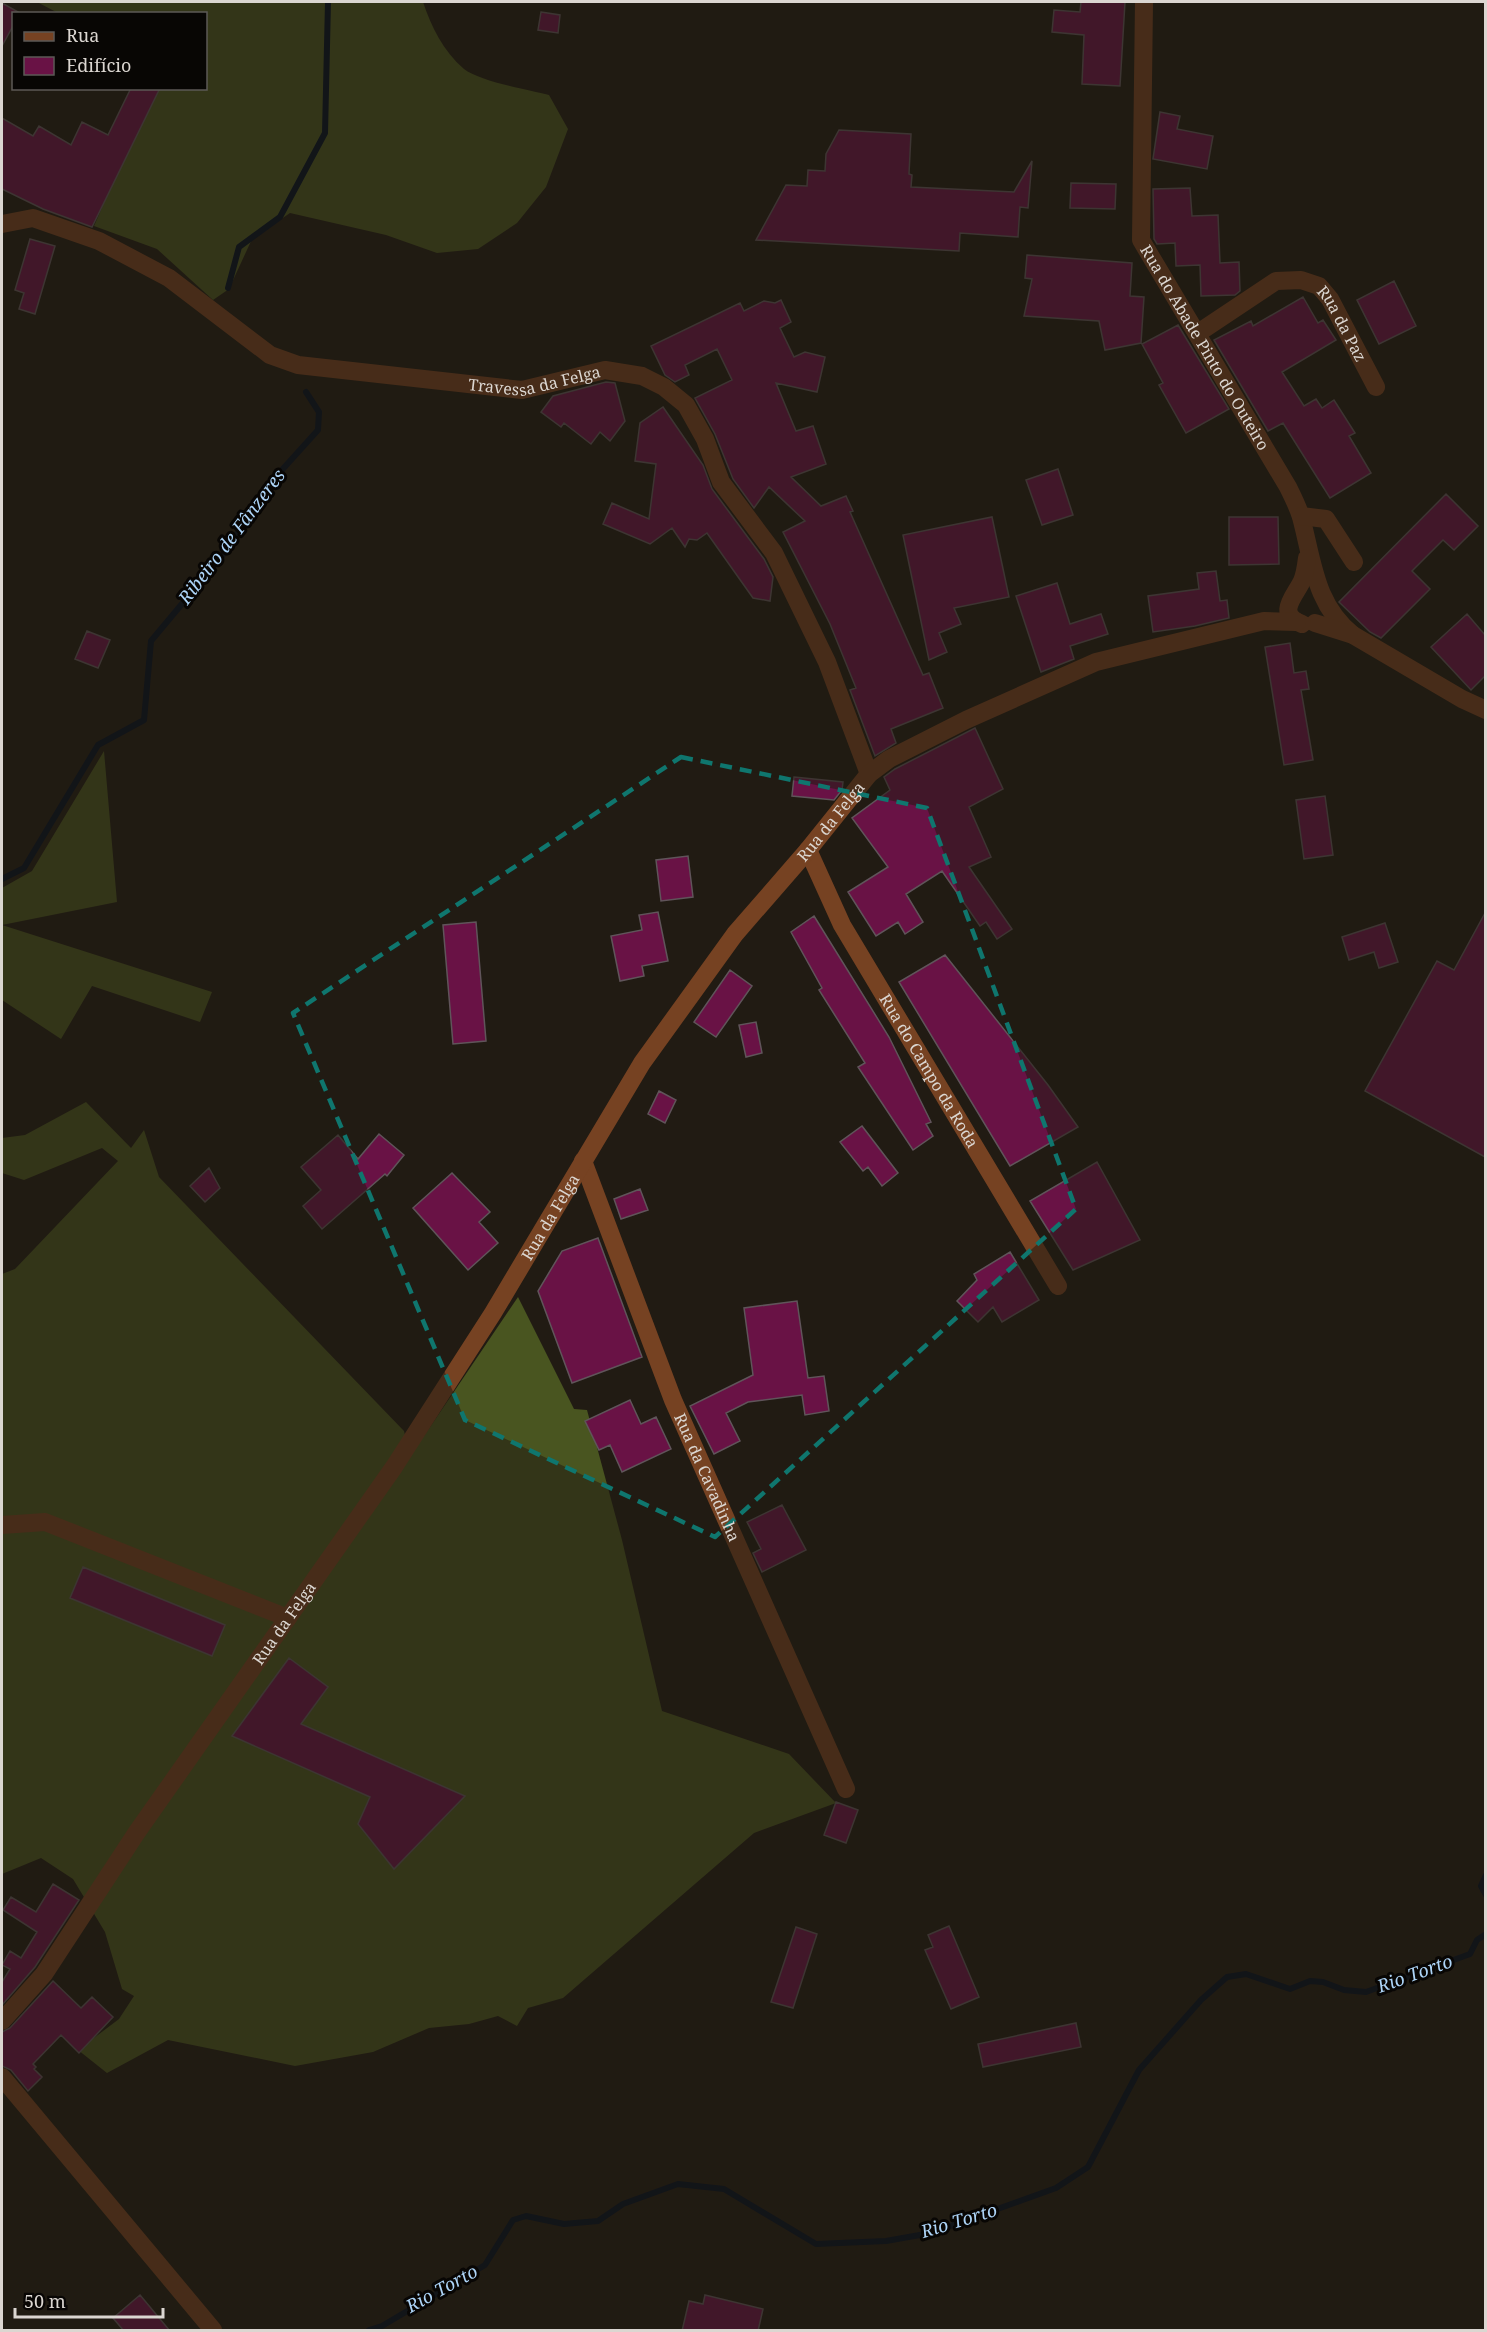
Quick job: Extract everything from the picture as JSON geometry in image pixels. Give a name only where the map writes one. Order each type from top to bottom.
[{"type":"street","name":"Rua do Abade Pinto do Outeiro","points":[[1144,2],[1141,240],[1158,273],[1198,333],[1288,487],[1301,516],[1311,567],[1324,598],[1340,625],[1353,635]]},
{"type":"street","name":"Travessa da Felga","points":[[2,224],[33,218],[99,241],[169,278],[270,355],[298,365],[522,390],[605,370],[642,376],[664,387],[687,405],[705,439],[721,482],[774,553],[827,662],[869,774]]},
{"type":"street","name":"Rua da Paz","points":[[1198,333],[1276,281],[1301,280],[1319,286],[1330,299],[1376,387]]},
{"type":"street","points":[[1301,516],[1326,519],[1354,562]]},
{"type":"street","name":"Rua do Abade Pinto do Outeiro","points":[[1293,595],[1305,571],[1306,541]]},
{"type":"street","points":[[1309,587],[1324,598],[1324,615],[1306,623],[1290,612],[1293,595],[1309,587]]},
{"type":"street","name":"Rua da Felga","points":[[2,2022],[45,1974],[137,1832],[394,1467],[493,1313],[642,1063],[735,934],[808,850],[869,774],[889,759],[966,720],[1096,662],[1264,621],[1274,616],[1293,595]]},
{"type":"street","name":"Rua da Felga","points":[[1264,621],[1306,623],[1353,635]]},
{"type":"street","points":[[1353,635],[1485,710]]},
{"type":"street","name":"Rua do Campo da Roda","points":[[808,850],[842,925],[1058,1286]]},
{"type":"street","name":"Rua da Cavadinha","points":[[583,1161],[672,1400],[846,1789]]},
{"type":"street","points":[[2,1525],[45,1522],[288,1618]]},
{"type":"street","points":[[2,2077],[213,2331]]},
{"type":"highlighted area","points":[[681,757],[927,808],[1076,1209],[715,1537],[465,1420],[293,1013]]},
{"type":"green space","points":[[37,2],[423,2],[439,38],[464,69],[492,81],[549,95],[568,129],[546,187],[517,223],[478,249],[437,253],[386,235],[290,213],[252,239],[229,289],[213,300],[157,249],[94,226],[154,90],[207,90],[207,12],[56,12]]},
{"type":"green space","points":[[104,751],[117,902],[2,925],[2,888],[32,871]]},
{"type":"green space","points":[[2,925],[212,992],[200,1022],[92,986],[61,1039],[2,1000]]},
{"type":"green space","points":[[86,1102],[131,1148],[144,1130],[159,1177],[404,1431],[405,1435],[424,1436],[518,1297],[574,1409],[587,1410],[622,1540],[662,1711],[789,1754],[836,1803],[754,1833],[563,1998],[528,2008],[517,2026],[498,2016],[469,2024],[429,2028],[373,2052],[295,2066],[168,2040],[107,2073],[78,2050],[119,2019],[134,1996],[122,1989],[105,1932],[73,1879],[41,1858],[2,1874],[2,1274],[15,1269],[118,1161],[102,1148],[24,1180],[2,1173],[2,1138],[25,1135]]},
{"type":"building","points":[[1081,2],[1125,2],[1120,86],[1082,84],[1084,35],[1052,32],[1054,10],[1080,12]]},
{"type":"building","points":[[2,3],[18,12],[12,12],[12,28],[2,46]]},
{"type":"building","points":[[541,12],[560,15],[558,33],[538,30]]},
{"type":"building","points":[[130,90],[159,90],[92,227],[43,209],[2,189],[2,118],[33,136],[39,126],[71,145],[82,122],[108,135]]},
{"type":"building","points":[[1160,112],[1180,116],[1177,129],[1213,136],[1207,169],[1153,159]]},
{"type":"building","points":[[839,130],[911,134],[909,174],[912,175],[911,187],[1014,192],[1032,161],[1028,208],[1020,207],[1018,237],[960,233],[959,251],[756,240],[786,185],[807,186],[808,170],[825,171],[826,154]]},
{"type":"building","points":[[1071,183],[1116,184],[1115,209],[1070,208]]},
{"type":"building","points":[[1190,188],[1192,216],[1218,215],[1220,263],[1239,262],[1240,291],[1235,295],[1201,296],[1200,265],[1176,266],[1175,243],[1157,244],[1154,239],[1153,189]]},
{"type":"building","points":[[30,239],[55,246],[35,314],[19,309],[24,293],[15,290]]},
{"type":"building","points":[[1027,255],[1132,263],[1130,296],[1144,297],[1141,343],[1105,350],[1099,321],[1024,316],[1032,279],[1025,278]]},
{"type":"building","points":[[1394,281],[1416,326],[1379,344],[1357,300]]},
{"type":"building","points":[[1303,297],[1318,323],[1323,320],[1336,340],[1282,372],[1304,406],[1316,399],[1322,408],[1334,400],[1355,433],[1349,436],[1371,473],[1330,498],[1283,423],[1268,431],[1214,340],[1251,321],[1253,326]]},
{"type":"building","points":[[781,300],[791,322],[780,328],[794,357],[805,352],[825,357],[817,392],[776,383],[796,431],[813,426],[826,464],[791,477],[821,506],[846,496],[853,511],[850,512],[923,675],[929,673],[943,708],[891,729],[896,743],[875,756],[850,690],[856,688],[830,624],[783,532],[805,521],[769,487],[754,508],[733,479],[715,434],[695,398],[732,380],[717,349],[685,365],[689,375],[675,382],[665,375],[651,346],[740,303],[744,311],[764,301],[775,303]]},
{"type":"building","points":[[1178,325],[1229,409],[1186,433],[1159,385],[1163,383],[1142,344]]},
{"type":"building","points":[[606,382],[615,383],[625,421],[610,441],[600,432],[591,444],[564,423],[561,427],[541,412],[553,396]]},
{"type":"building","points":[[663,407],[703,465],[712,489],[764,559],[773,577],[770,601],[753,598],[707,533],[697,540],[689,539],[685,547],[672,528],[650,544],[603,524],[612,503],[649,519],[656,464],[635,461],[640,423]]},
{"type":"building","points":[[1058,469],[1073,515],[1042,525],[1026,480]]},
{"type":"building","points":[[1446,494],[1478,526],[1454,550],[1443,540],[1412,571],[1430,589],[1381,638],[1370,632],[1339,602]]},
{"type":"building","points":[[992,517],[1009,597],[954,608],[961,624],[939,633],[947,652],[929,660],[903,535]]},
{"type":"building","points":[[1229,517],[1278,517],[1279,564],[1229,565]]},
{"type":"building","points":[[1216,571],[1220,601],[1227,600],[1229,618],[1153,632],[1148,596],[1199,589],[1197,573]]},
{"type":"building","points":[[1057,583],[1070,624],[1101,614],[1108,634],[1070,646],[1074,659],[1041,672],[1016,596]]},
{"type":"building","points":[[1467,614],[1485,635],[1485,676],[1471,690],[1431,647]]},
{"type":"building","points":[[87,631],[110,640],[98,668],[75,659]]},
{"type":"building","points":[[1290,643],[1294,673],[1306,671],[1309,689],[1301,690],[1313,760],[1284,765],[1265,647]]},
{"type":"building","points":[[975,728],[1003,789],[969,807],[991,857],[969,867],[1012,929],[997,939],[986,922],[980,926],[942,871],[906,894],[923,922],[905,934],[898,922],[876,936],[848,892],[888,867],[852,818],[890,790],[884,777],[895,769]]},
{"type":"building","points":[[794,777],[843,782],[842,790],[834,800],[792,796]]},
{"type":"building","points":[[1325,796],[1333,855],[1304,859],[1296,800]]},
{"type":"building","points":[[688,856],[693,897],[661,901],[656,860]]},
{"type":"building","points":[[658,912],[668,961],[642,966],[644,976],[620,981],[611,936],[642,930],[639,915]]},
{"type":"building","points":[[1485,913],[1485,1157],[1365,1091],[1437,961],[1454,970]]},
{"type":"building","points":[[814,916],[889,1037],[931,1122],[926,1124],[933,1136],[913,1150],[858,1067],[865,1063],[819,990],[822,988],[791,932]]},
{"type":"building","points":[[476,922],[486,1041],[453,1044],[443,925]]},
{"type":"building","points":[[1385,923],[1398,962],[1379,968],[1374,952],[1349,960],[1342,937]]},
{"type":"building","points":[[945,955],[1048,1085],[1078,1127],[1010,1166],[899,982]]},
{"type":"building","points":[[730,970],[752,986],[716,1037],[694,1022]]},
{"type":"building","points":[[756,1022],[762,1053],[746,1057],[739,1025]]},
{"type":"building","points":[[659,1091],[676,1100],[665,1123],[648,1114]]},
{"type":"building","points":[[862,1126],[898,1173],[882,1186],[868,1167],[863,1171],[840,1142]]},
{"type":"building","points":[[379,1134],[404,1155],[387,1176],[385,1174],[322,1229],[303,1206],[321,1190],[301,1167],[338,1135],[358,1159]]},
{"type":"building","points":[[1097,1162],[1140,1240],[1073,1270],[1030,1201]]},
{"type":"building","points":[[209,1168],[220,1188],[205,1202],[190,1186]]},
{"type":"building","points":[[452,1173],[490,1212],[479,1222],[498,1243],[468,1270],[413,1208]]},
{"type":"building","points":[[640,1189],[648,1210],[621,1219],[614,1199]]},
{"type":"building","points":[[598,1238],[642,1357],[572,1383],[538,1291],[562,1251]]},
{"type":"building","points":[[1010,1252],[1039,1300],[1002,1322],[993,1307],[978,1322],[957,1301],[977,1280],[974,1274]]},
{"type":"building","points":[[797,1301],[808,1378],[824,1376],[829,1411],[805,1415],[802,1395],[748,1402],[726,1413],[740,1441],[714,1454],[690,1406],[753,1375],[744,1308]]},
{"type":"building","points":[[630,1400],[641,1424],[656,1417],[671,1449],[622,1472],[610,1445],[599,1450],[585,1421]]},
{"type":"building","points":[[782,1505],[806,1550],[762,1572],[753,1553],[761,1549],[747,1522]]},
{"type":"building","points":[[83,1567],[225,1625],[212,1656],[70,1598]]},
{"type":"building","points":[[289,1658],[328,1687],[301,1724],[465,1796],[394,1869],[358,1824],[370,1797],[232,1736]]},
{"type":"building","points":[[836,1802],[858,1810],[846,1843],[824,1835]]},
{"type":"building","points":[[53,1884],[79,1900],[35,1967],[2,2005],[2,1982],[10,1969],[2,1965],[10,1951],[21,1958],[37,1932],[3,1910],[11,1897],[36,1912]]},
{"type":"building","points":[[949,1926],[979,1997],[951,2009],[925,1950],[933,1947],[928,1935]]},
{"type":"building","points":[[796,1927],[817,1934],[793,2008],[771,2002]]},
{"type":"building","points":[[53,1981],[81,2008],[92,1997],[113,2017],[79,2053],[61,2035],[33,2064],[36,2067],[34,2069],[42,2077],[28,2091],[11,2070],[2,2066],[2,2032],[10,2028]]},
{"type":"building","points":[[1076,2023],[1081,2047],[983,2067],[978,2044]]},
{"type":"building","points":[[140,2295],[170,2331],[124,2331],[113,2318]]},
{"type":"building","points":[[705,2295],[763,2309],[758,2331],[682,2331],[689,2301],[703,2304]]},
{"type":"waterway","name":"Ribeiro de Fânzeres","points":[[228,288],[239,247],[280,217],[325,133],[328,2]]},
{"type":"waterway","name":"Ribeiro de Fânzeres","points":[[2,879],[24,868],[98,745],[144,720],[151,641],[222,556],[272,481],[318,430],[319,412],[306,392]]},
{"type":"waterway","name":"Rio Torto","points":[[1486,1875],[1481,1886],[1486,1895]]},
{"type":"waterway","name":"Rio Torto","points":[[369,2330],[382,2326],[485,2265],[513,2220],[526,2216],[564,2224],[598,2221],[623,2204],[678,2184],[724,2189],[816,2244],[886,2241],[931,2233],[1056,2188],[1088,2167],[1139,2070],[1201,2000],[1227,1977],[1246,1974],[1290,1989],[1310,1981],[1323,1982],[1344,1990],[1366,1992],[1470,1954],[1477,1940],[1486,1934]]}]
